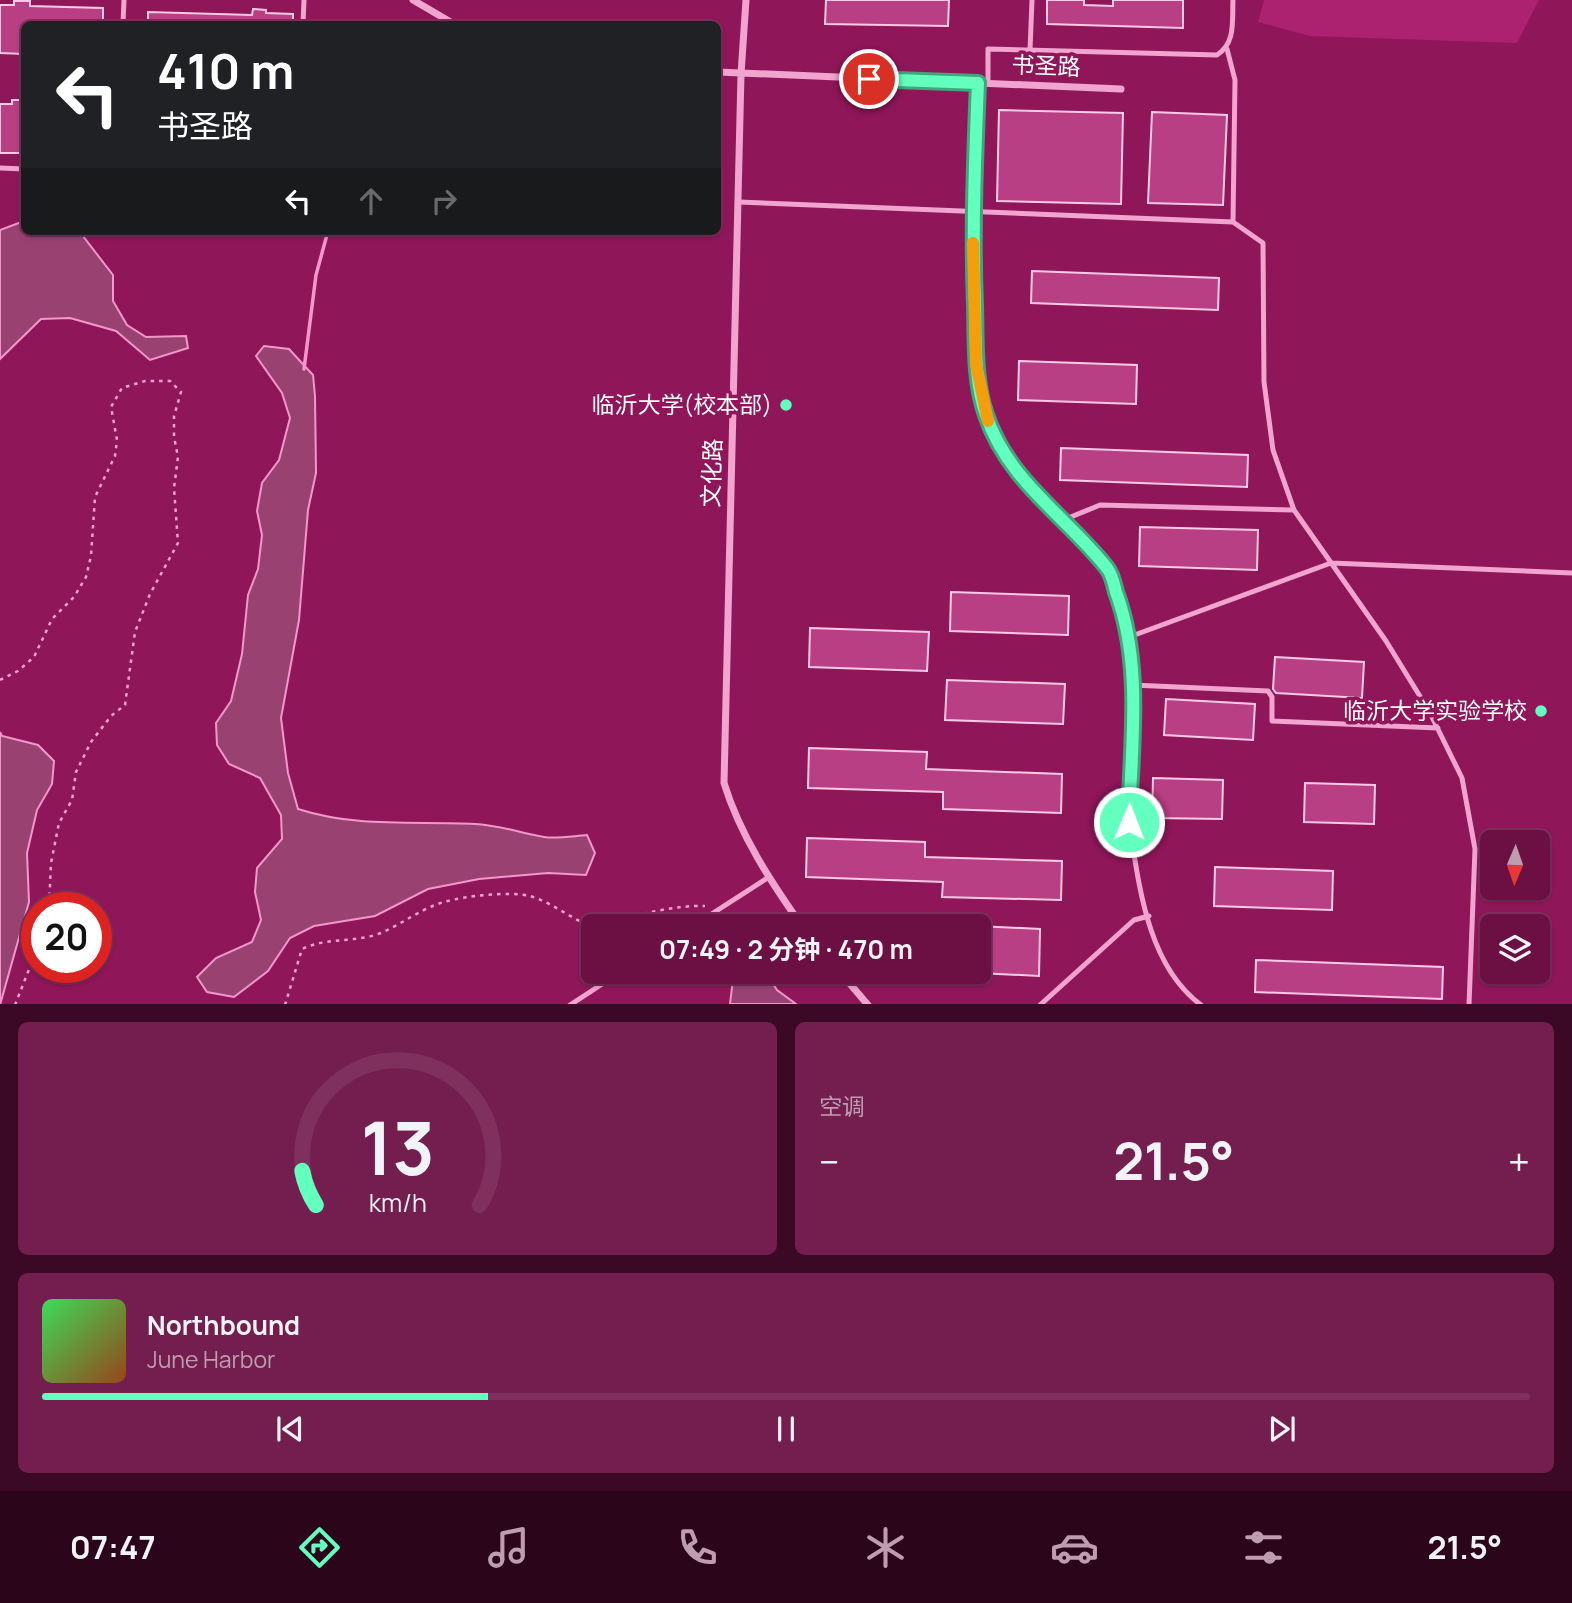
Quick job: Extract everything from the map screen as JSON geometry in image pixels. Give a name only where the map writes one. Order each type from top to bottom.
[{"type":"street","points":[[413,0],[449,21]]},
{"type":"street","name":"文化路","points":[[746,0],[741,74],[724,783],[733,810],[769,877],[794,914]]},
{"type":"street","name":"书圣路","points":[[721,72],[1121,89]]},
{"type":"street","points":[[850,984],[868,1004]]},
{"type":"lane","points":[[123,21],[124,0]]},
{"type":"lane","points":[[303,21],[304,0]]},
{"type":"lane","points":[[1030,50],[1032,0]]},
{"type":"lane","points":[[988,83],[988,48],[1217,55],[1227,49],[1232,37],[1233,0]]},
{"type":"lane","points":[[1227,49],[1235,80],[1233,222]]},
{"type":"lane","points":[[978,83],[972,212],[976,364],[986,415],[1006,459],[1108,569],[1127,622],[1129,637],[1132,685],[1129,822],[1149,916],[1163,962],[1182,990],[1201,1004]]},
{"type":"lane","points":[[0,168],[21,169]]},
{"type":"lane","points":[[739,202],[1233,222],[1263,243],[1264,382],[1273,450],[1294,510],[1386,641],[1438,728],[1462,778],[1475,849],[1469,1004]]},
{"type":"lane","points":[[1061,521],[1100,505],[1294,510]]},
{"type":"lane","points":[[1129,637],[1331,563],[1572,573]]},
{"type":"lane","points":[[1132,685],[1268,691],[1272,697],[1272,720],[1438,728]]},
{"type":"lane","points":[[711,914],[769,877]]},
{"type":"lane","points":[[1040,1004],[1134,920],[1149,916]]},
{"type":"lane","points":[[570,1004],[602,984]]},
{"type":"path","points":[[0,680],[18,671],[34,657],[52,619],[74,597],[86,577],[91,556],[95,498],[115,456],[117,440],[111,407],[122,388],[145,381],[170,381],[181,393],[174,416],[178,457],[174,488],[178,543],[150,594],[135,632],[125,705],[111,716],[92,742],[76,772],[72,800],[60,823],[51,863],[50,892]]},
{"type":"path","points":[[285,1004],[302,949],[320,940],[347,940],[379,934],[444,902],[488,896],[527,895],[556,906],[581,920]]},
{"type":"path","points":[[648,914],[685,906],[722,907]]},
{"type":"path","points":[[15,1004],[23,983]]},
{"type":"shaded area","points":[[1264,0],[1539,0],[1517,43],[1310,36],[1258,22]]},
{"type":"shaded area","points":[[21,222],[21,235],[82,235],[113,275],[113,301],[127,325],[146,337],[186,336],[188,348],[150,360],[116,331],[70,318],[41,319],[0,359],[0,230]]},
{"type":"shaded area","points":[[264,346],[289,349],[313,375],[315,396],[316,473],[308,510],[299,620],[281,718],[288,773],[298,809],[364,821],[484,825],[549,838],[587,835],[595,853],[586,875],[548,873],[479,879],[428,889],[375,916],[314,926],[290,938],[268,971],[234,997],[207,992],[197,977],[216,958],[252,942],[261,920],[255,892],[257,868],[282,839],[281,815],[260,778],[229,764],[217,745],[216,723],[231,701],[242,654],[248,595],[258,569],[262,535],[257,511],[262,483],[279,460],[290,418],[282,393],[256,356]]},
{"type":"shaded area","points":[[0,732],[2,736],[38,745],[54,761],[52,784],[37,810],[27,853],[29,892],[21,892],[21,930],[0,1004]]},
{"type":"shaded area","points":[[732,984],[773,984],[796,1004],[730,1004]]},
{"type":"building","points":[[826,0],[949,0],[948,26],[825,24]]},
{"type":"building","points":[[1047,0],[1084,0],[1084,5],[1113,6],[1113,0],[1183,0],[1183,28],[1047,24]]},
{"type":"building","points":[[14,1],[30,1],[30,6],[103,8],[103,21],[21,21],[21,54],[0,53],[0,5],[14,5]]},
{"type":"building","points":[[253,9],[266,10],[266,13],[293,14],[293,21],[148,21],[148,12],[252,15]]},
{"type":"building","points":[[12,100],[21,100],[21,153],[0,153],[0,104],[12,104]]},
{"type":"building","points":[[999,110],[1123,113],[1121,204],[997,201]]},
{"type":"building","points":[[1152,112],[1227,115],[1223,205],[1148,203]]},
{"type":"building","points":[[1032,271],[1219,278],[1218,310],[1031,303]]},
{"type":"building","points":[[1019,361],[1137,365],[1136,404],[1018,400]]},
{"type":"building","points":[[1061,448],[1248,455],[1247,487],[1060,480]]},
{"type":"building","points":[[1140,527],[1258,530],[1257,570],[1139,566]]},
{"type":"building","points":[[951,592],[1069,596],[1068,635],[950,631]]},
{"type":"building","points":[[810,628],[929,632],[927,671],[809,667]]},
{"type":"building","points":[[1275,657],[1364,662],[1362,698],[1276,693],[1273,689]]},
{"type":"building","points":[[947,680],[1065,684],[1063,724],[945,720]]},
{"type":"building","points":[[1166,699],[1255,704],[1253,740],[1164,735]]},
{"type":"building","points":[[809,748],[927,752],[926,769],[1062,774],[1061,813],[943,809],[943,792],[808,788]]},
{"type":"building","points":[[1153,778],[1223,780],[1222,819],[1152,818]]},
{"type":"building","points":[[1305,783],[1375,785],[1374,824],[1304,822]]},
{"type":"building","points":[[807,838],[925,842],[925,857],[1062,861],[1061,900],[942,897],[943,882],[806,877]]},
{"type":"building","points":[[1215,867],[1333,871],[1332,910],[1214,906]]},
{"type":"building","points":[[991,927],[1040,929],[1039,976],[991,974]]},
{"type":"building","points":[[1256,960],[1443,967],[1442,999],[1255,992]]},
{"type":"waterway","points":[[304,369],[316,275],[327,235]]},
{"type":"slow traffic","points":[[973,243],[976,364],[988,421]]},
{"type":"place","name":"临沂大学(校本部)","points":[[786,405]]},
{"type":"place","name":"临沂大学实验学校","points":[[1541,711]]},
{"type":"route","points":[[869,79],[978,83],[972,212],[975,339],[976,364],[986,415],[1006,459],[1108,569],[1127,622],[1133,668],[1129,822]]}]
